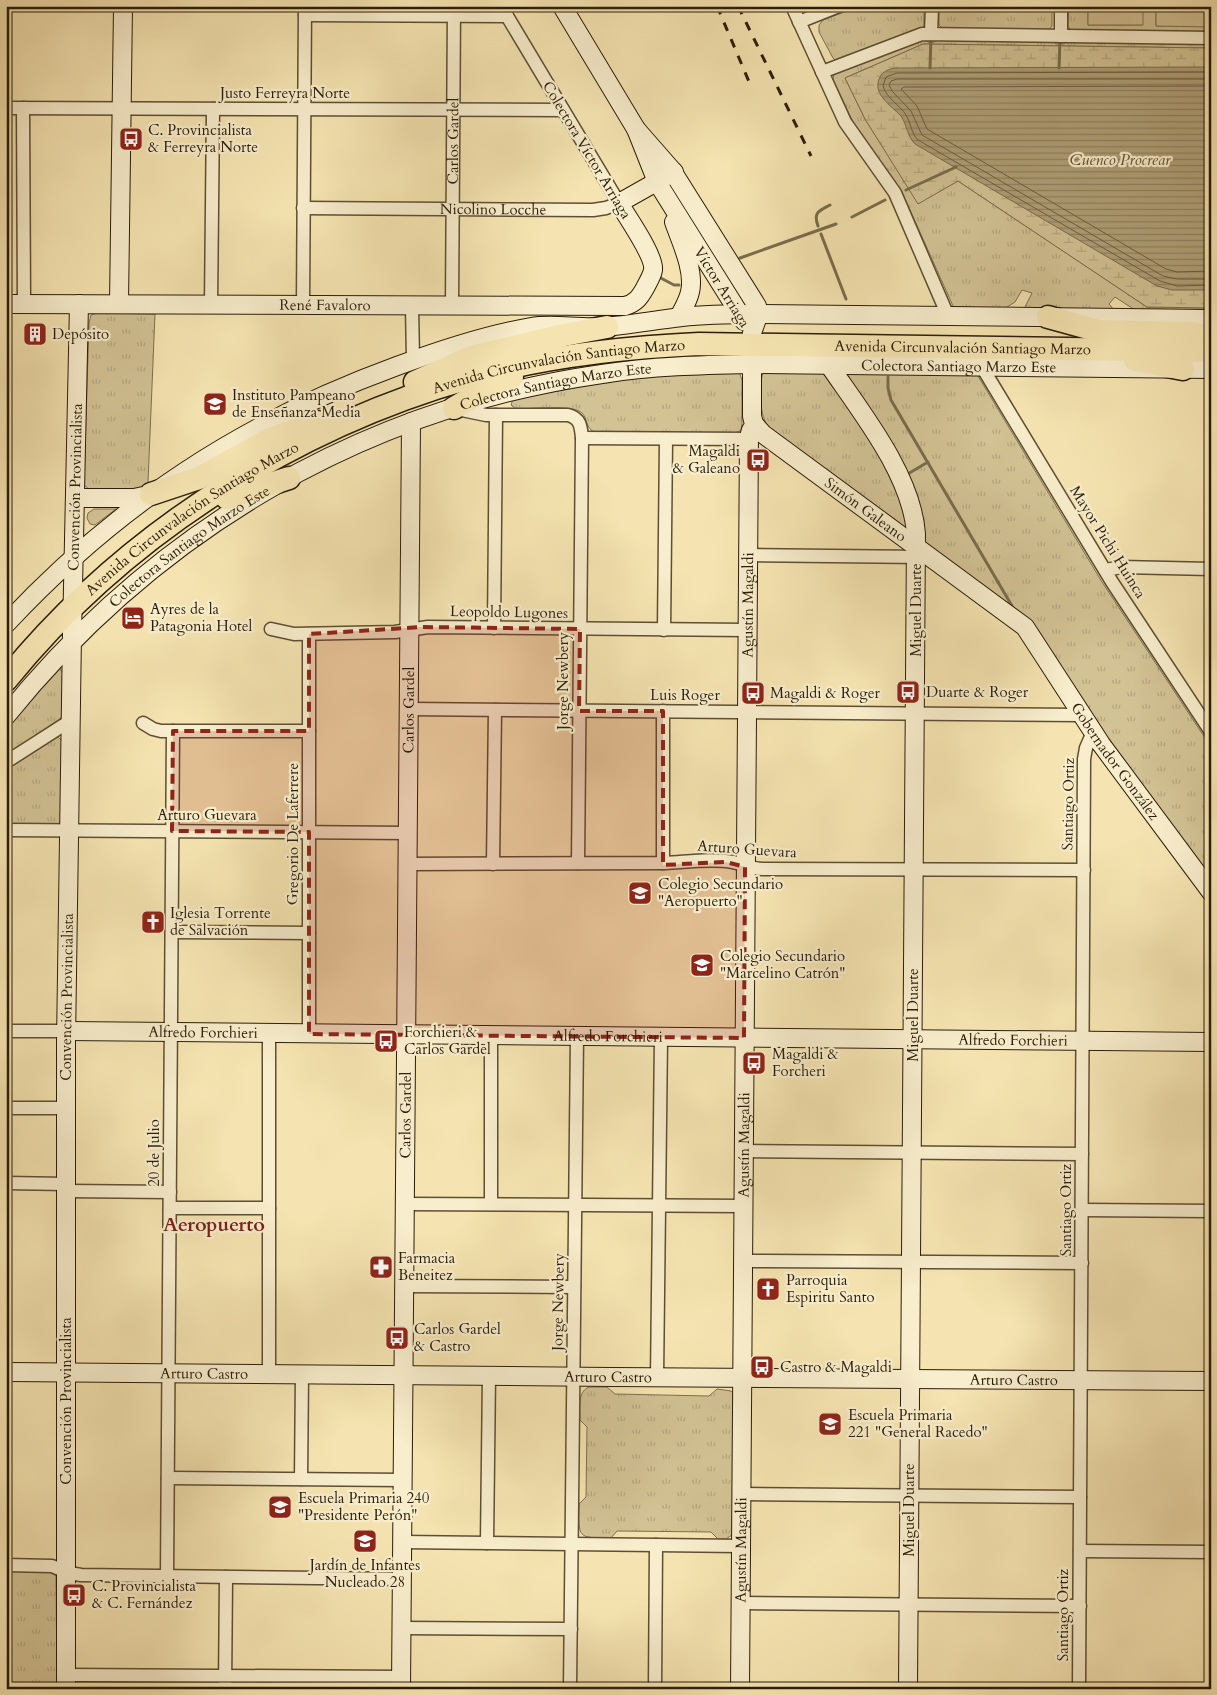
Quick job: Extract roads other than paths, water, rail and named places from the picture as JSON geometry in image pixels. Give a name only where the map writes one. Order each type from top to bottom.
[{"type":"highway","points":[[1048,317],[1099,331],[1191,333],[1211,336]]},
{"type":"highway","points":[[415,382],[471,357],[568,334],[608,327]]},
{"type":"highway","name":"Avenida Circunvalación Santiago Marzo","points":[[6,660],[14,649],[72,600],[140,533],[190,496],[261,452],[317,422],[363,402],[415,382],[509,355],[565,344],[642,336],[754,339],[1211,341]]},
{"type":"highway","name":"Avenida Circunvalación Santiago Marzo","points":[[6,680],[72,600],[115,570],[164,530],[212,496],[280,456],[352,420],[418,394],[494,371],[562,357],[640,348],[754,339],[979,357],[1211,351]]},
{"type":"highway","points":[[454,408],[509,378],[563,365],[601,360],[640,348]]},
{"type":"highway","points":[[979,357],[1120,358],[1183,369]]},
{"type":"highway","points":[[151,494],[199,478],[270,439],[317,422]]},
{"type":"highway","points":[[115,570],[153,549],[226,498],[289,478]]},
{"type":"street","points":[[119,304],[122,6]]},
{"type":"street","name":"Víctor Arriaga","points":[[562,6],[636,129],[661,189],[754,339]]},
{"type":"street","points":[[792,6],[848,128],[895,193],[948,316]]},
{"type":"street","points":[[799,22],[839,6]]},
{"type":"street","points":[[931,34],[932,6]]},
{"type":"street","points":[[1061,6],[1061,36]]},
{"type":"street","points":[[303,305],[305,11],[504,11]]},
{"type":"street","name":"Carlos Gardel","points":[[452,306],[454,11]]},
{"type":"street","name":"Colectora Víctor Arriaga","points":[[504,11],[619,203],[652,262],[652,274],[640,296]]},
{"type":"street","points":[[822,72],[916,36],[931,34],[1211,38]]},
{"type":"street","name":"Justo Ferreyra Norte","points":[[6,108],[564,110]]},
{"type":"street","points":[[23,108],[24,304]]},
{"type":"street","points":[[210,305],[213,109]]},
{"type":"street","name":"Víctor Arriaga","points":[[636,129],[674,172],[756,304],[754,339]]},
{"type":"street","name":"Nicolino Locche","points":[[303,208],[593,210],[606,208],[661,189],[674,172]]},
{"type":"street","points":[[661,189],[688,264],[691,278],[689,295],[679,317]]},
{"type":"street","name":"René Favaloro","points":[[6,304],[623,307],[634,303],[640,296]]},
{"type":"street","name":"Convención Provincialista","points":[[66,1682],[66,1108],[70,721],[79,304]]},
{"type":"street","points":[[412,306],[413,360]]},
{"type":"street","points":[[6,624],[44,585],[151,494],[213,453],[284,414],[344,386],[450,347],[529,327],[608,327],[679,317],[740,314]]},
{"type":"street","name":"Colectora Santiago Marzo Este","points":[[6,716],[43,672],[72,642],[122,594],[178,549],[232,511],[289,478],[349,447],[411,422],[538,385],[602,374],[682,366],[754,339],[948,316],[1211,319]]},
{"type":"street","name":"Colectora Santiago Marzo Este","points":[[754,339],[829,365],[979,357]]},
{"type":"street","name":"Agustín Magaldi","points":[[740,1689],[747,630],[754,339]]},
{"type":"street","name":"Mayor Pichi Huinca","points":[[979,357],[1106,570],[1211,732]]},
{"type":"street","name":"Miguel Duarte","points":[[829,365],[871,425],[894,465],[912,512],[921,553],[915,713],[908,1689]]},
{"type":"street","points":[[1183,369],[1211,370]]},
{"type":"street","points":[[454,408],[480,414],[571,416],[580,422],[582,438],[666,438],[752,433]]},
{"type":"street","points":[[494,628],[496,415]]},
{"type":"street","name":"Carlos Gardel","points":[[401,1683],[411,422]]},
{"type":"street","name":"Simón Galeano","points":[[752,433],[763,434],[921,553],[1025,627]]},
{"type":"street","name":"Jorge Newbery","points":[[578,864],[582,438]]},
{"type":"street","points":[[664,630],[666,438]]},
{"type":"street","points":[[75,498],[134,498],[151,494]]},
{"type":"street","points":[[748,555],[921,553]]},
{"type":"street","points":[[1106,570],[1121,567],[1211,568]]},
{"type":"street","name":"Leopoldo Lugones","points":[[271,629],[288,634],[395,632],[428,627],[747,630]]},
{"type":"street","name":"Gobernador González","points":[[1025,627],[1093,732],[1211,892]]},
{"type":"street","name":"Gregorio De Laferrere","points":[[309,634],[309,1034]]},
{"type":"street","name":"Luis Roger","points":[[409,710],[1082,714]]},
{"type":"street","points":[[493,864],[495,710]]},
{"type":"street","points":[[663,863],[664,712]]},
{"type":"street","points":[[6,762],[70,721]]},
{"type":"street","points":[[143,723],[155,730],[173,731],[309,731]]},
{"type":"street","name":"20 de Julio","points":[[167,1576],[173,731]]},
{"type":"street","name":"Santiago Ortiz","points":[[1079,1689],[1085,756],[1093,732]]},
{"type":"street","name":"Arturo Guevara","points":[[6,830],[408,833]]},
{"type":"street","name":"Arturo Guevara","points":[[407,864],[578,864],[680,861],[726,862],[763,869],[1084,870]]},
{"type":"street","points":[[172,932],[309,933]]},
{"type":"street","name":"Alfredo Forchieri","points":[[6,1031],[1211,1042]]},
{"type":"street","points":[[269,1033],[270,1373]]},
{"type":"street","points":[[491,1035],[491,1204]]},
{"type":"street","name":"Jorge Newbery","points":[[570,1689],[576,1036]]},
{"type":"street","points":[[657,1378],[661,1037]]},
{"type":"street","points":[[6,1108],[66,1108]]},
{"type":"street","points":[[743,1151],[1082,1154]]},
{"type":"street","points":[[6,1183],[170,1192]]},
{"type":"street","points":[[405,1204],[743,1206]]},
{"type":"street","points":[[170,1208],[269,1208]]},
{"type":"street","points":[[1082,1210],[1211,1212]]},
{"type":"street","points":[[743,1261],[1082,1263]]},
{"type":"street","points":[[404,1286],[574,1287]]},
{"type":"street","name":"Arturo Castro","points":[[6,1372],[302,1373],[742,1379],[1211,1381]]},
{"type":"street","points":[[301,1479],[302,1373]]},
{"type":"street","points":[[487,1543],[489,1375]]},
{"type":"street","points":[[168,1478],[402,1480]]},
{"type":"street","points":[[741,1494],[1080,1497]]},
{"type":"street","points":[[402,1542],[740,1546]]},
{"type":"street","points":[[655,1689],[656,1545]]},
{"type":"street","points":[[1080,1551],[1211,1552]]},
{"type":"street","points":[[6,1565],[52,1566],[77,1575],[402,1579]]},
{"type":"street","points":[[225,1682],[226,1577]]},
{"type":"street","points":[[740,1603],[1080,1606]]},
{"type":"street","points":[[402,1628],[571,1629]]},
{"type":"street","points":[[66,1682],[401,1683]]},
{"type":"water","name":"Cuenco Procrear","points":[[1211,67],[1211,290],[1172,290],[1157,286],[915,144],[910,138],[901,116],[884,99],[878,89],[881,75],[886,71],[896,68]]},
{"type":"waterway","points":[[930,68],[931,37]]},
{"type":"waterway","points":[[1059,68],[1060,39]]},
{"type":"waterway","points":[[906,190],[956,167]]},
{"type":"waterway","points":[[852,217],[885,200]]},
{"type":"waterway","points":[[818,226],[816,218],[818,212],[830,205]]},
{"type":"waterway","points":[[740,258],[836,224]]},
{"type":"waterway","points":[[821,234],[846,299]]},
{"type":"waterway","points":[[657,276],[674,285],[679,285]]},
{"type":"waterway","points":[[888,377],[891,400],[1015,611]]},
{"type":"waterway","points":[[906,475],[928,462]]},
{"type":"railway","points":[[717,6],[750,84]]},
{"type":"railway","points":[[738,6],[811,156]]},
{"type":"place","name":"C. Provincialista & Ferreyra Norte","points":[[131,139]]},
{"type":"place","name":"Depósito","points":[[35,334]]},
{"type":"place","name":"Instituto Pampeano de Enseñanza Media","points":[[215,404]]},
{"type":"place","name":"Magaldi & Galeano","points":[[758,460]]},
{"type":"place","name":"Ayres de la Patagonia Hotel","points":[[133,618]]},
{"type":"place","name":"Duarte & Roger","points":[[908,692]]},
{"type":"place","name":"Magaldi & Roger","points":[[753,693]]},
{"type":"place","name":"Colegio Secundario \"Aeropuerto\"","points":[[640,893]]},
{"type":"place","name":"Iglesia Torrente de Salvación","points":[[153,922]]},
{"type":"place","name":"Colegio Secundario \"Marcelino Catrón\"","points":[[702,965]]},
{"type":"place","name":"Forchieri & Carlos Gardel","points":[[386,1041]]},
{"type":"place","name":"Magaldi & Forcheri","points":[[754,1063]]},
{"type":"place","name":"Farmacia Beneitez","points":[[381,1267]]},
{"type":"place","name":"Parroquia Espiritu Santo","points":[[768,1289]]},
{"type":"place","name":"Carlos Gardel & Castro","points":[[397,1338]]},
{"type":"place","name":"Castro & Magaldi","points":[[762,1367]]},
{"type":"place","name":"Escuela Primaria 221 \"General Racedo\"","points":[[830,1424]]},
{"type":"place","name":"Escuela Primaria 240 \"Presidente Perón\"","points":[[280,1507]]},
{"type":"place","name":"Jardín de Infantes Nucleado 28","points":[[365,1541]]},
{"type":"place","name":"C. Provincialista & C. Fernández","points":[[74,1595]]},
{"type":"district","name":"Aeropuerto","points":[[214,1224]]}]
